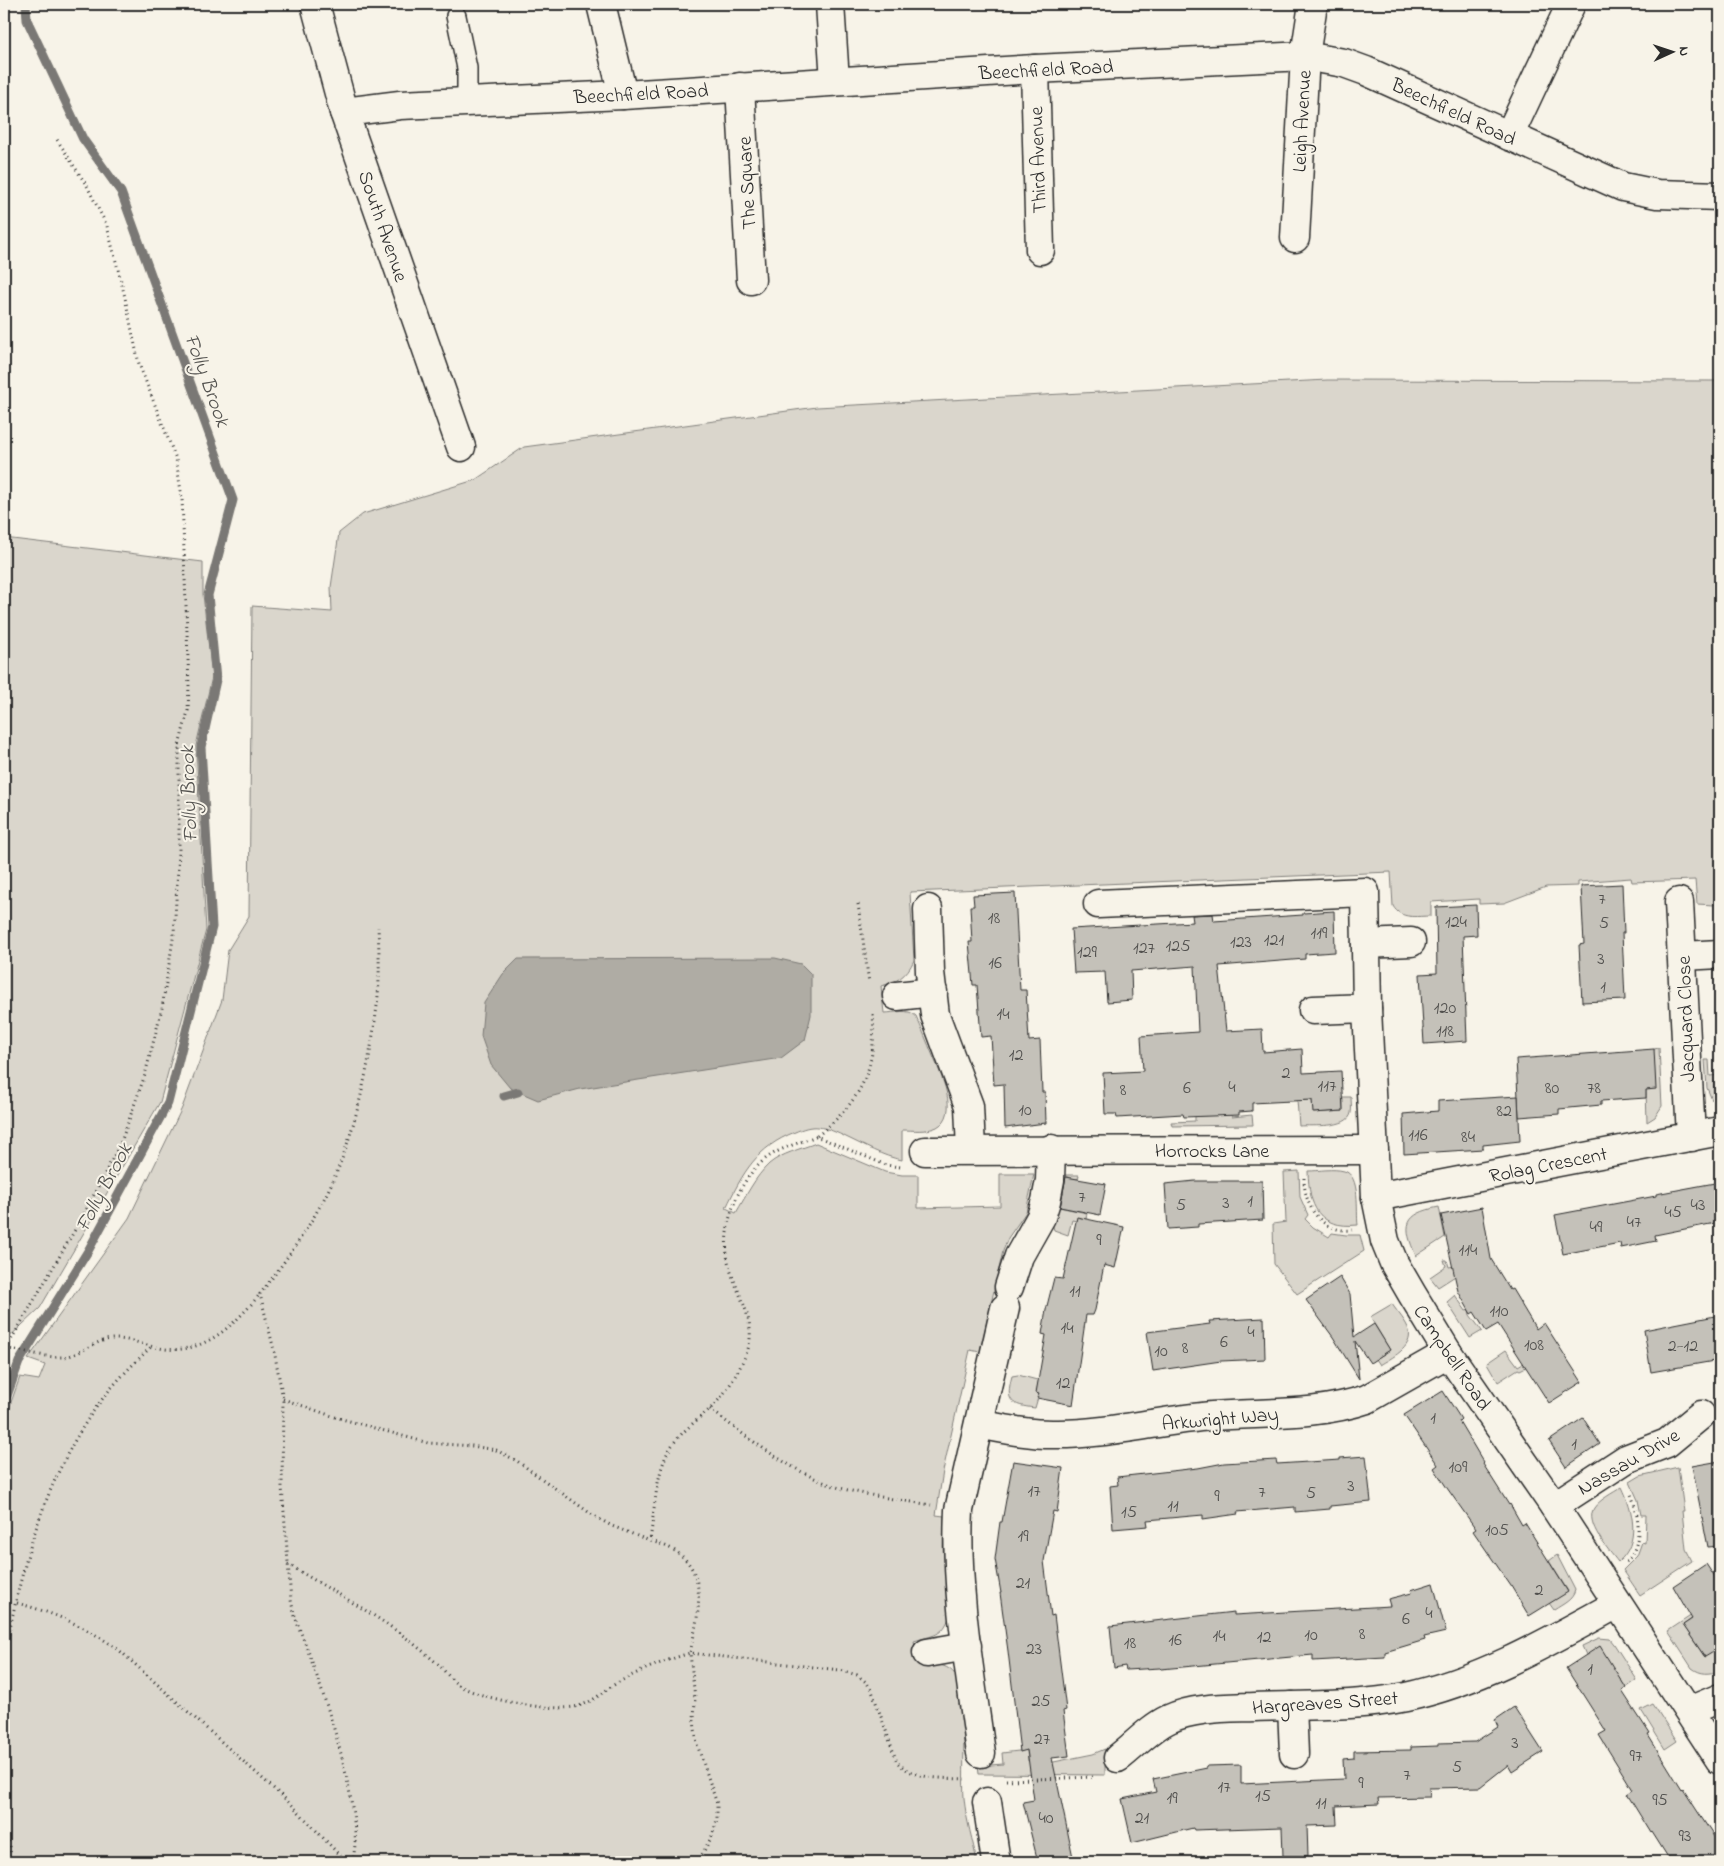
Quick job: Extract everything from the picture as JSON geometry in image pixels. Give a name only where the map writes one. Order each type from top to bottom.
[{"type":"street","name":"South Avenue","points":[[315,4],[344,112],[461,447]]},
{"type":"street","points":[[601,4],[623,95]]},
{"type":"street","points":[[830,4],[835,81]]},
{"type":"street","name":"Leigh Avenue","points":[[1295,238],[1305,56],[1313,4]]},
{"type":"street","points":[[1509,136],[1571,4]]},
{"type":"street","name":"Beechfield Road","points":[[344,112],[400,105],[623,95],[1035,69],[1305,56],[1344,63],[1366,70],[1623,187],[1657,194],[1720,196]]},
{"type":"street","name":"Third Avenue","points":[[1035,69],[1040,250]]},
{"type":"street","name":"The Square","points":[[740,87],[751,280]]},
{"type":"street","name":"Campbell Road","points":[[1098,904],[1364,892],[1376,1197],[1385,1241],[1394,1263],[1448,1353],[1554,1506],[1720,1760]]},
{"type":"street","name":"Jacquard Close","points":[[1679,902],[1691,1137]]},
{"type":"street","points":[[928,909],[930,972],[935,1015],[969,1106],[971,1150]]},
{"type":"street","points":[[1366,944],[1411,942]]},
{"type":"street","points":[[1683,956],[1720,954]]},
{"type":"street","points":[[897,996],[933,992]]},
{"type":"street","points":[[1313,1010],[1368,1008]]},
{"type":"street","name":"Rolag Crescent","points":[[1376,1197],[1720,1131]]},
{"type":"street","points":[[981,1753],[961,1599],[957,1537],[959,1510],[1018,1256],[1041,1217],[1046,1201],[1050,1180],[1051,1150]]},
{"type":"street","name":"Horrocks Lane","points":[[925,1151],[1374,1150]]},
{"type":"street","name":"Arkwright Way","points":[[978,1424],[1032,1433],[1056,1434],[1115,1429],[1192,1418],[1318,1411],[1367,1399],[1448,1353]]},
{"type":"street","name":"Nassau Drive","points":[[1554,1506],[1626,1459],[1667,1443],[1701,1415]]},
{"type":"street","name":"Hargreaves Street","points":[[1118,1758],[1153,1728],[1185,1713],[1226,1708],[1362,1703],[1430,1691],[1476,1674],[1540,1646],[1610,1593]]},
{"type":"street","points":[[927,1653],[967,1646]]},
{"type":"street","points":[[1689,1711],[1720,1698]]},
{"type":"street","points":[[1292,1706],[1294,1754]]},
{"type":"street","points":[[986,1788],[996,1862]]},
{"type":"lane","points":[[456,16],[467,68],[467,102]]},
{"type":"path","points":[[5,1350],[83,1216],[121,1142],[145,1075],[162,1008],[174,932],[179,852],[179,746],[188,711],[189,686],[182,498],[176,459],[139,364],[124,293],[106,226],[87,186],[56,138]]},
{"type":"path","points":[[858,904],[870,987]]},
{"type":"path","points":[[5,1350],[15,1349],[41,1355],[62,1357],[104,1340],[117,1339],[151,1347],[180,1350],[192,1348],[228,1328],[260,1294],[306,1231],[328,1191],[343,1153],[361,1093],[374,1027],[378,996],[378,927]]},
{"type":"path","points":[[650,1542],[658,1481],[666,1455],[680,1436],[724,1394],[748,1350],[750,1330],[746,1308],[730,1270],[726,1252],[726,1231],[737,1197],[752,1172],[762,1162],[772,1154],[816,1136],[828,1127],[857,1096],[867,1077],[871,1058],[874,1028],[872,1012]]},
{"type":"path","points":[[816,1136],[886,1165],[903,1168],[925,1151]]},
{"type":"path","points":[[1305,1150],[1304,1193],[1308,1205],[1314,1214],[1326,1225],[1340,1230],[1358,1230],[1381,1225]]},
{"type":"path","points":[[260,1294],[274,1350],[283,1399],[282,1487],[294,1615],[318,1678],[346,1774],[355,1833],[353,1862]]},
{"type":"path","points":[[4,1659],[26,1561],[38,1522],[52,1487],[95,1409],[127,1370],[151,1347]]},
{"type":"path","points":[[283,1399],[335,1417],[428,1443],[472,1446],[496,1450],[517,1461],[594,1516],[650,1542],[672,1548],[683,1555],[692,1568],[699,1587],[698,1612],[690,1653],[695,1698],[694,1721],[697,1744],[718,1804],[717,1820],[712,1836],[698,1862]]},
{"type":"path","points":[[710,1409],[777,1456],[805,1473],[825,1482],[841,1488],[959,1510]]},
{"type":"path","points":[[1610,1593],[1634,1552],[1638,1536],[1635,1504],[1615,1466]]},
{"type":"path","points":[[288,1564],[388,1626],[420,1649],[457,1684],[481,1695],[540,1707],[577,1707],[593,1701],[611,1687],[636,1673],[662,1661],[690,1653],[821,1667],[857,1675],[867,1683],[872,1692],[897,1762],[904,1769],[922,1775],[986,1788],[1044,1778],[1109,1778],[1118,1758]]},
{"type":"path","points":[[17,1602],[72,1621],[95,1633],[119,1650],[292,1805],[346,1862]]},
{"type":"path","points":[[4,1827],[10,1846],[11,1862]]},
{"type":"shaded area","points":[[1327,380],[1720,381],[1720,899],[1714,900],[1714,905],[1697,904],[1695,880],[1632,882],[1631,878],[1578,882],[1578,886],[1546,887],[1504,903],[1479,904],[1479,899],[1431,902],[1431,916],[1410,916],[1400,913],[1393,906],[1391,872],[910,892],[914,960],[901,978],[881,986],[884,1013],[909,1012],[916,1016],[947,1093],[947,1113],[944,1121],[937,1127],[929,1130],[902,1130],[902,1160],[881,1153],[825,1128],[812,1127],[798,1131],[782,1138],[761,1153],[745,1172],[726,1208],[736,1213],[759,1175],[774,1160],[816,1143],[885,1172],[918,1175],[918,1208],[1000,1206],[1000,1174],[1034,1174],[1026,1212],[1008,1238],[1003,1251],[980,1352],[970,1350],[943,1471],[936,1515],[944,1516],[943,1549],[950,1615],[941,1631],[932,1636],[914,1641],[918,1665],[934,1664],[944,1666],[953,1672],[960,1686],[963,1717],[964,1798],[977,1862],[4,1862],[4,1422],[20,1377],[39,1380],[45,1365],[28,1359],[129,1218],[182,1108],[222,1000],[228,950],[249,916],[252,606],[332,612],[331,587],[339,533],[363,514],[475,480],[524,447],[817,407]]},
{"type":"shaded area","points":[[4,538],[203,562],[203,594],[212,677],[196,746],[206,930],[160,1102],[40,1308],[4,1342]]},
{"type":"shaded area","points":[[775,958],[801,964],[811,974],[811,1015],[805,1040],[781,1058],[580,1089],[538,1100],[510,1088],[491,1065],[481,1036],[484,1003],[503,974],[518,959]]},
{"type":"shaded area","points":[[1659,1048],[1662,1106],[1655,1117],[1647,1122],[1646,1090],[1654,1049]]},
{"type":"shaded area","points":[[1705,1060],[1709,1060],[1710,1076],[1720,1075],[1720,1081],[1714,1082],[1714,1098],[1712,1100],[1707,1088]]},
{"type":"shaded area","points":[[1343,1097],[1351,1097],[1351,1113],[1343,1122],[1329,1125],[1299,1126],[1297,1100],[1312,1100],[1314,1113],[1343,1111]]},
{"type":"shaded area","points":[[1195,1109],[1231,1115],[1232,1117],[1252,1115],[1253,1125],[1172,1126],[1171,1122],[1195,1121]]},
{"type":"shaded area","points":[[1335,1170],[1344,1171],[1349,1174],[1353,1179],[1357,1194],[1358,1225],[1333,1223],[1318,1213],[1311,1195],[1308,1171]]},
{"type":"shaded area","points":[[1299,1171],[1300,1197],[1308,1215],[1305,1219],[1313,1227],[1329,1237],[1332,1233],[1360,1235],[1364,1251],[1297,1294],[1274,1264],[1273,1224],[1286,1222],[1284,1172]]},
{"type":"shaded area","points":[[1064,1175],[1079,1175],[1078,1179],[1065,1177],[1059,1207],[1087,1213],[1086,1219],[1081,1218],[1080,1222],[1072,1220],[1068,1235],[1054,1230],[1052,1223]]},
{"type":"shaded area","points":[[1439,1207],[1445,1237],[1416,1256],[1409,1236],[1409,1223],[1419,1213]]},
{"type":"shaded area","points":[[1444,1260],[1447,1260],[1449,1267],[1477,1262],[1438,1287],[1430,1277],[1446,1266]]},
{"type":"shaded area","points":[[1455,1295],[1466,1311],[1469,1310],[1470,1315],[1482,1331],[1470,1338],[1447,1302]]},
{"type":"shaded area","points":[[1392,1304],[1406,1324],[1409,1337],[1408,1342],[1400,1352],[1380,1365],[1376,1359],[1390,1350],[1370,1317]]},
{"type":"shaded area","points":[[1506,1350],[1518,1366],[1523,1363],[1526,1367],[1518,1369],[1498,1382],[1487,1363]]},
{"type":"shaded area","points":[[1018,1375],[1041,1381],[1038,1384],[1036,1393],[1039,1394],[1035,1408],[1012,1401],[1009,1392],[1012,1376]]},
{"type":"shaded area","points":[[1678,1467],[1684,1511],[1682,1511],[1686,1549],[1692,1561],[1640,1595],[1623,1570],[1637,1556],[1642,1542],[1645,1543],[1646,1515],[1641,1515],[1638,1500],[1630,1482],[1640,1476]]},
{"type":"shaded area","points":[[1622,1487],[1632,1516],[1633,1526],[1630,1546],[1618,1562],[1595,1529],[1592,1514],[1594,1508],[1600,1502]]},
{"type":"shaded area","points":[[1557,1555],[1575,1590],[1570,1599],[1554,1610],[1549,1603],[1568,1591],[1549,1561]]},
{"type":"shaded area","points":[[1692,1615],[1694,1617],[1683,1625],[1704,1656],[1719,1646],[1720,1671],[1706,1673],[1692,1668],[1668,1631]]},
{"type":"shaded area","points":[[1599,1638],[1610,1639],[1637,1680],[1626,1688],[1613,1668],[1586,1655],[1582,1646]]},
{"type":"shaded area","points":[[1653,1704],[1677,1741],[1665,1749],[1641,1710]]},
{"type":"shaded area","points":[[1105,1749],[1105,1775],[979,1774],[978,1766],[1003,1764],[1002,1753],[1027,1750],[1028,1761],[1038,1760],[1039,1765],[1093,1754]]},
{"type":"building","points":[[1622,884],[1625,1000],[1582,1002],[1579,945],[1584,944],[1581,886]]},
{"type":"building","points":[[1015,893],[1020,990],[1026,990],[1029,1041],[1040,1040],[1042,1092],[1045,1092],[1046,1123],[1005,1128],[1004,1084],[994,1085],[991,1036],[981,1037],[977,985],[973,985],[969,942],[972,942],[970,906],[974,906],[973,895]]},
{"type":"building","points":[[1476,905],[1477,935],[1463,936],[1467,1041],[1424,1044],[1420,974],[1437,973],[1436,907]]},
{"type":"building","points":[[1334,911],[1335,952],[1305,954],[1305,959],[1219,966],[1226,1031],[1262,1029],[1263,1052],[1302,1049],[1303,1073],[1341,1071],[1343,1111],[1313,1113],[1312,1100],[1252,1103],[1252,1111],[1239,1112],[1239,1115],[1184,1117],[1183,1114],[1117,1118],[1116,1114],[1105,1114],[1103,1073],[1143,1071],[1141,1036],[1198,1032],[1195,966],[1131,971],[1132,1000],[1107,1002],[1105,972],[1074,973],[1071,929],[1193,922],[1192,915],[1213,914],[1214,921]]},
{"type":"building","points":[[1654,1049],[1656,1089],[1646,1090],[1646,1098],[1601,1101],[1601,1105],[1559,1109],[1559,1114],[1519,1117],[1516,1059]]},
{"type":"building","points":[[1518,1096],[1520,1141],[1483,1145],[1483,1149],[1404,1154],[1403,1114],[1438,1111],[1438,1101]]},
{"type":"building","points":[[1066,1177],[1106,1184],[1100,1215],[1060,1207]]},
{"type":"building","points":[[1195,1181],[1262,1181],[1263,1220],[1198,1224],[1198,1227],[1168,1229],[1165,1184]]},
{"type":"building","points":[[1720,1182],[1720,1222],[1655,1235],[1656,1241],[1621,1248],[1620,1243],[1563,1254],[1555,1215]]},
{"type":"building","points":[[1482,1207],[1491,1259],[1536,1329],[1544,1323],[1582,1382],[1549,1403],[1498,1324],[1486,1331],[1474,1312],[1471,1314],[1458,1291],[1441,1215]]},
{"type":"building","points":[[1077,1217],[1124,1227],[1115,1268],[1104,1265],[1095,1310],[1093,1315],[1086,1315],[1073,1405],[1037,1398],[1039,1394],[1036,1393],[1046,1335],[1042,1334],[1046,1310],[1054,1278],[1063,1279]]},
{"type":"building","points":[[1340,1277],[1350,1294],[1354,1337],[1374,1324],[1390,1350],[1370,1363],[1355,1341],[1359,1379],[1333,1337],[1306,1300]]},
{"type":"building","points":[[1720,1315],[1720,1360],[1651,1372],[1644,1330]]},
{"type":"building","points":[[1264,1318],[1265,1359],[1221,1361],[1153,1371],[1147,1332],[1210,1324],[1209,1321]]},
{"type":"building","points":[[1443,1391],[1461,1419],[1459,1421],[1483,1464],[1522,1525],[1525,1523],[1568,1592],[1529,1616],[1473,1531],[1476,1529],[1434,1468],[1438,1465],[1404,1415]]},
{"type":"building","points":[[1583,1418],[1600,1444],[1566,1467],[1549,1441]]},
{"type":"building","points":[[1366,1456],[1371,1502],[1330,1506],[1330,1509],[1295,1512],[1295,1507],[1237,1512],[1238,1514],[1203,1519],[1203,1515],[1147,1520],[1148,1526],[1113,1529],[1110,1486],[1118,1485],[1117,1477],[1198,1468],[1224,1463],[1276,1460],[1277,1464],[1340,1460],[1340,1458]]},
{"type":"building","points":[[1013,1461],[1063,1468],[1057,1512],[1053,1511],[1044,1561],[1051,1616],[1054,1615],[1066,1710],[1063,1711],[1069,1756],[1052,1758],[1074,1862],[1038,1862],[1023,1802],[1034,1800],[1027,1750],[1020,1752],[1001,1593],[995,1559],[1000,1522],[1002,1522]]},
{"type":"building","points":[[1720,1461],[1720,1546],[1708,1547],[1692,1466]]},
{"type":"building","points":[[1706,1564],[1720,1585],[1720,1648],[1705,1657],[1683,1625],[1692,1619],[1673,1586]]},
{"type":"building","points":[[1433,1583],[1446,1632],[1424,1637],[1425,1640],[1385,1652],[1385,1657],[1313,1661],[1313,1655],[1161,1669],[1126,1670],[1125,1666],[1114,1668],[1110,1626],[1234,1612],[1234,1615],[1390,1606],[1388,1599],[1412,1593],[1411,1590]]},
{"type":"building","points":[[1600,1646],[1626,1688],[1622,1691],[1650,1734],[1648,1735],[1720,1846],[1720,1862],[1671,1862],[1627,1794],[1633,1790],[1599,1735],[1606,1731],[1566,1668]]},
{"type":"building","points":[[1514,1707],[1543,1752],[1512,1772],[1508,1765],[1480,1787],[1429,1788],[1430,1797],[1378,1798],[1379,1804],[1336,1806],[1337,1825],[1307,1826],[1308,1856],[1283,1856],[1282,1827],[1194,1830],[1193,1828],[1132,1843],[1122,1799],[1156,1792],[1153,1779],[1207,1768],[1207,1766],[1241,1765],[1241,1784],[1344,1779],[1343,1759],[1354,1758],[1354,1751],[1411,1750],[1411,1747],[1438,1746],[1438,1743],[1475,1742],[1498,1727],[1495,1720]]},
{"type":"waterway","name":"Folly Brook","points":[[4,1404],[19,1362],[88,1251],[168,1103],[212,927],[201,747],[216,680],[208,595],[233,500],[121,192],[83,139],[27,20],[26,4]]},
{"type":"waterway","points":[[504,1096],[518,1092]]}]
